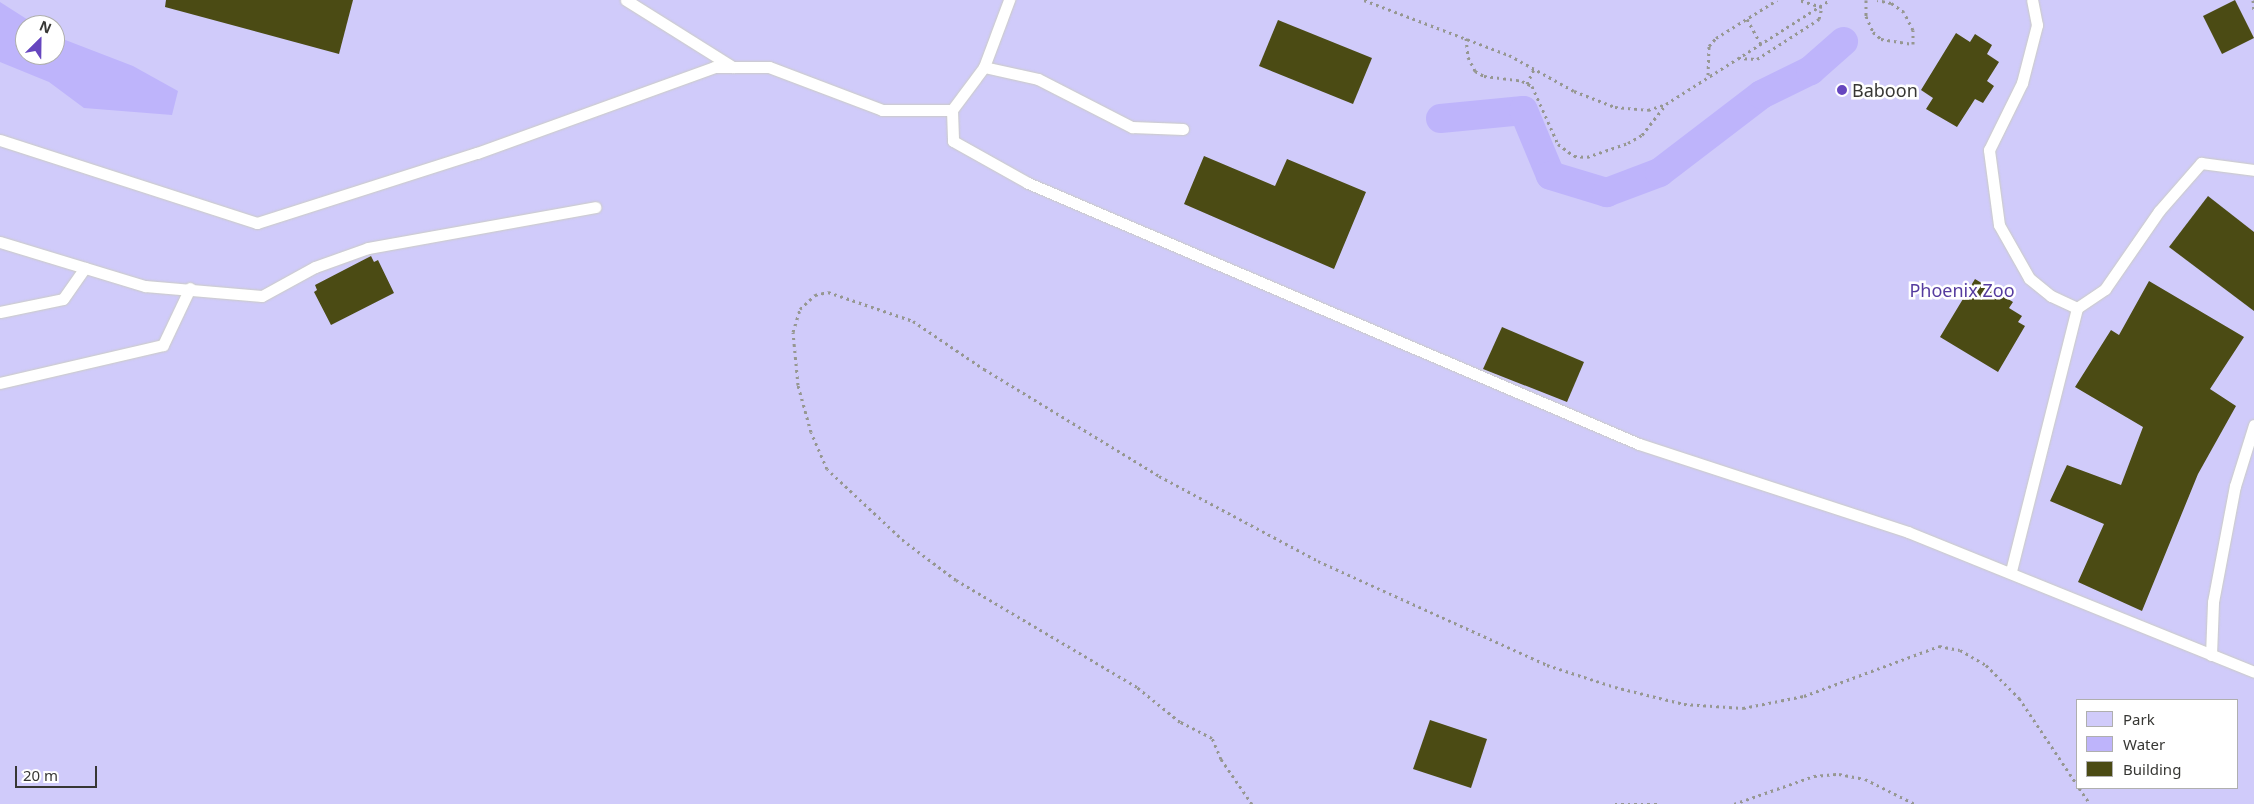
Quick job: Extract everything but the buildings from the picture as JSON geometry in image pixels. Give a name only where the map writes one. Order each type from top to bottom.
[{"type":"lane","points":[[626,0],[733,67]]},
{"type":"lane","points":[[1009,0],[984,66],[952,110],[953,141],[1028,183],[1640,444],[1908,532],[2011,571],[2254,672]]},
{"type":"lane","points":[[2032,0],[2036,25],[2022,83],[1989,150],[2000,225],[2029,278],[2052,296],[2077,308]]},
{"type":"lane","points":[[984,66],[1038,79],[1132,127],[1183,129]]},
{"type":"lane","points":[[0,140],[257,223],[477,153],[714,67],[769,67],[882,110],[952,110]]},
{"type":"lane","points":[[2011,571],[2077,308],[2105,288],[2159,211],[2201,163],[2254,170]]},
{"type":"lane","points":[[0,242],[145,286],[190,288],[262,296],[315,267],[368,248],[594,207]]},
{"type":"lane","points":[[0,312],[63,299],[85,268]]},
{"type":"lane","points":[[0,383],[163,345],[190,288]]},
{"type":"lane","points":[[2211,655],[2215,592],[2235,486],[2254,425]]},
{"type":"path","points":[[1364,0],[1509,55],[1574,91],[1615,107],[1648,110],[1666,104],[1708,76],[1822,7],[1830,0]]},
{"type":"path","points":[[1708,76],[1709,46],[1716,38],[1777,0]]},
{"type":"path","points":[[1799,0],[1822,7]]},
{"type":"path","points":[[1866,0],[1866,16],[1873,32],[1881,39],[1913,44],[1913,30],[1904,12],[1890,3],[1877,0]]},
{"type":"path","points":[[2253,0],[2254,12]]},
{"type":"path","points":[[1738,58],[1758,59],[1819,19],[1822,7]]},
{"type":"path","points":[[1748,19],[1761,44]]},
{"type":"path","points":[[1466,38],[1468,57],[1475,71],[1484,76],[1527,84],[1540,99],[1558,144],[1574,156],[1587,157],[1628,143],[1642,135],[1666,104]]},
{"type":"path","points":[[1527,84],[1534,69]]},
{"type":"path","points":[[1252,804],[1221,758],[1212,738],[1180,722],[1137,687],[956,580],[904,542],[827,469],[811,432],[798,385],[793,332],[800,309],[816,295],[828,292],[913,321],[975,364],[1158,476],[1318,561],[1538,661],[1615,687],[1684,704],[1743,708],[1804,696],[1938,646],[1960,650],[1986,665],[2019,698],[2076,784]]},
{"type":"path","points":[[1734,804],[1814,776],[1839,774],[1865,778],[1915,804]]},
{"type":"path","points":[[2079,789],[2090,804]]},
{"type":"path","points":[[1615,804],[1660,804]]},
{"type":"green space","name":"Phoenix Zoo","points":[[0,0],[2254,0],[2254,804],[0,804]]},
{"type":"water","points":[[0,2],[20,15],[15,15],[15,65],[65,65],[65,40],[133,66],[178,91],[172,115],[84,108],[49,82],[0,62]]},
{"type":"waterway","points":[[1440,118],[1523,110],[1550,175],[1606,192],[1659,172],[1761,94],[1810,70],[1843,41]]},
{"type":"place","name":"Baboon","points":[[1842,90]]}]
